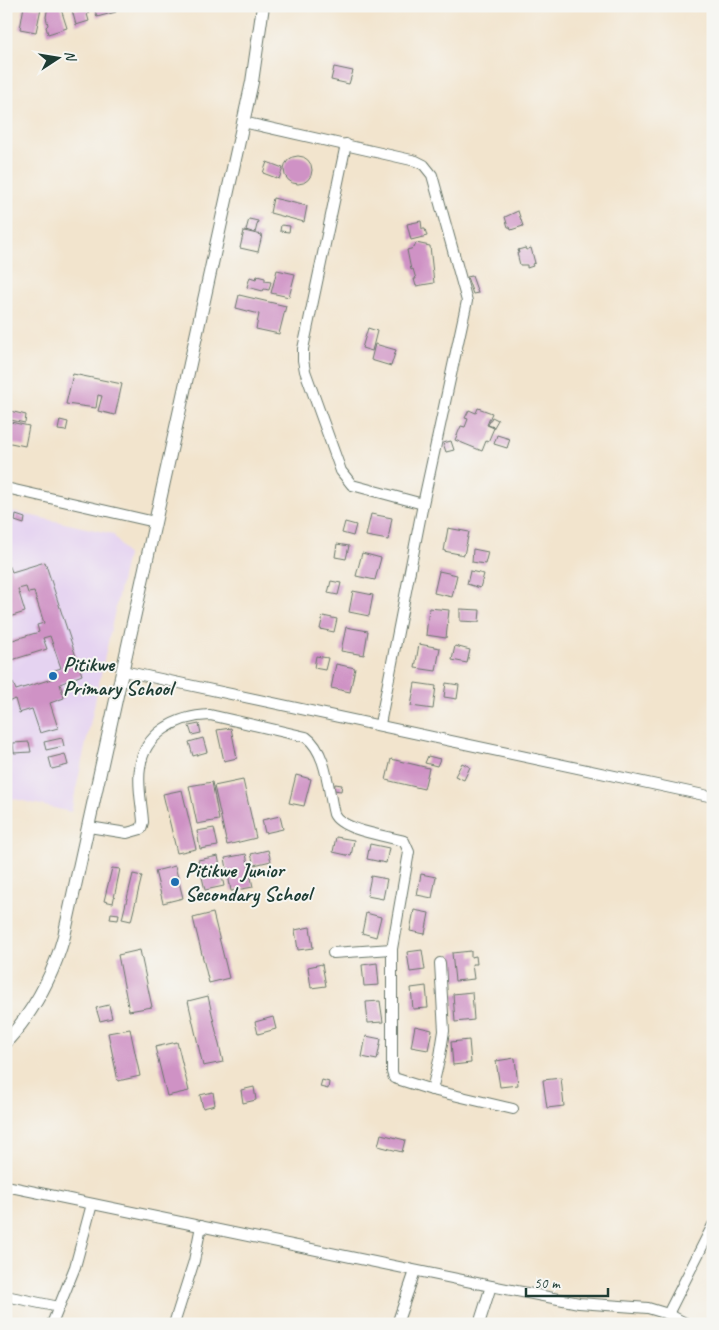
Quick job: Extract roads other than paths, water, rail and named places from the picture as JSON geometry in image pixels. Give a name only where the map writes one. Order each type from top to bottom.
[{"type":"street","points":[[6,1042],[36,1004],[49,980],[59,955],[89,827],[252,82],[263,6]]},
{"type":"street","points":[[243,122],[346,144],[416,161],[424,165],[432,175],[467,301],[423,504],[380,724]]},
{"type":"street","points":[[346,144],[303,349],[305,371],[340,471],[346,479],[352,484],[423,504]]},
{"type":"street","points":[[6,488],[155,522]]},
{"type":"street","points":[[123,671],[380,724],[713,797]]},
{"type":"street","points":[[89,827],[127,833],[140,829],[143,822],[140,767],[145,749],[157,733],[183,719],[210,715],[306,737],[314,744],[320,755],[337,820],[351,827],[404,841],[408,848],[409,858],[392,948],[392,1072],[396,1080],[513,1109]]},
{"type":"street","points":[[333,953],[392,948]]},
{"type":"street","points":[[432,1090],[444,1031],[440,963]]},
{"type":"street","points":[[6,1186],[415,1272],[579,1303],[648,1308],[668,1314],[687,1324]]},
{"type":"street","points":[[52,1324],[75,1267],[92,1204]]},
{"type":"street","points":[[668,1314],[713,1225]]},
{"type":"street","points":[[174,1324],[194,1261],[201,1226]]},
{"type":"street","points":[[397,1324],[415,1272]]},
{"type":"street","points":[[478,1324],[491,1286]]},
{"type":"street","points":[[6,1296],[59,1307]]},
{"type":"place","name":"Pitikwe Primary School","points":[[53,676]]},
{"type":"place","name":"Pitikwe Junior Secondary School","points":[[175,882]]}]
